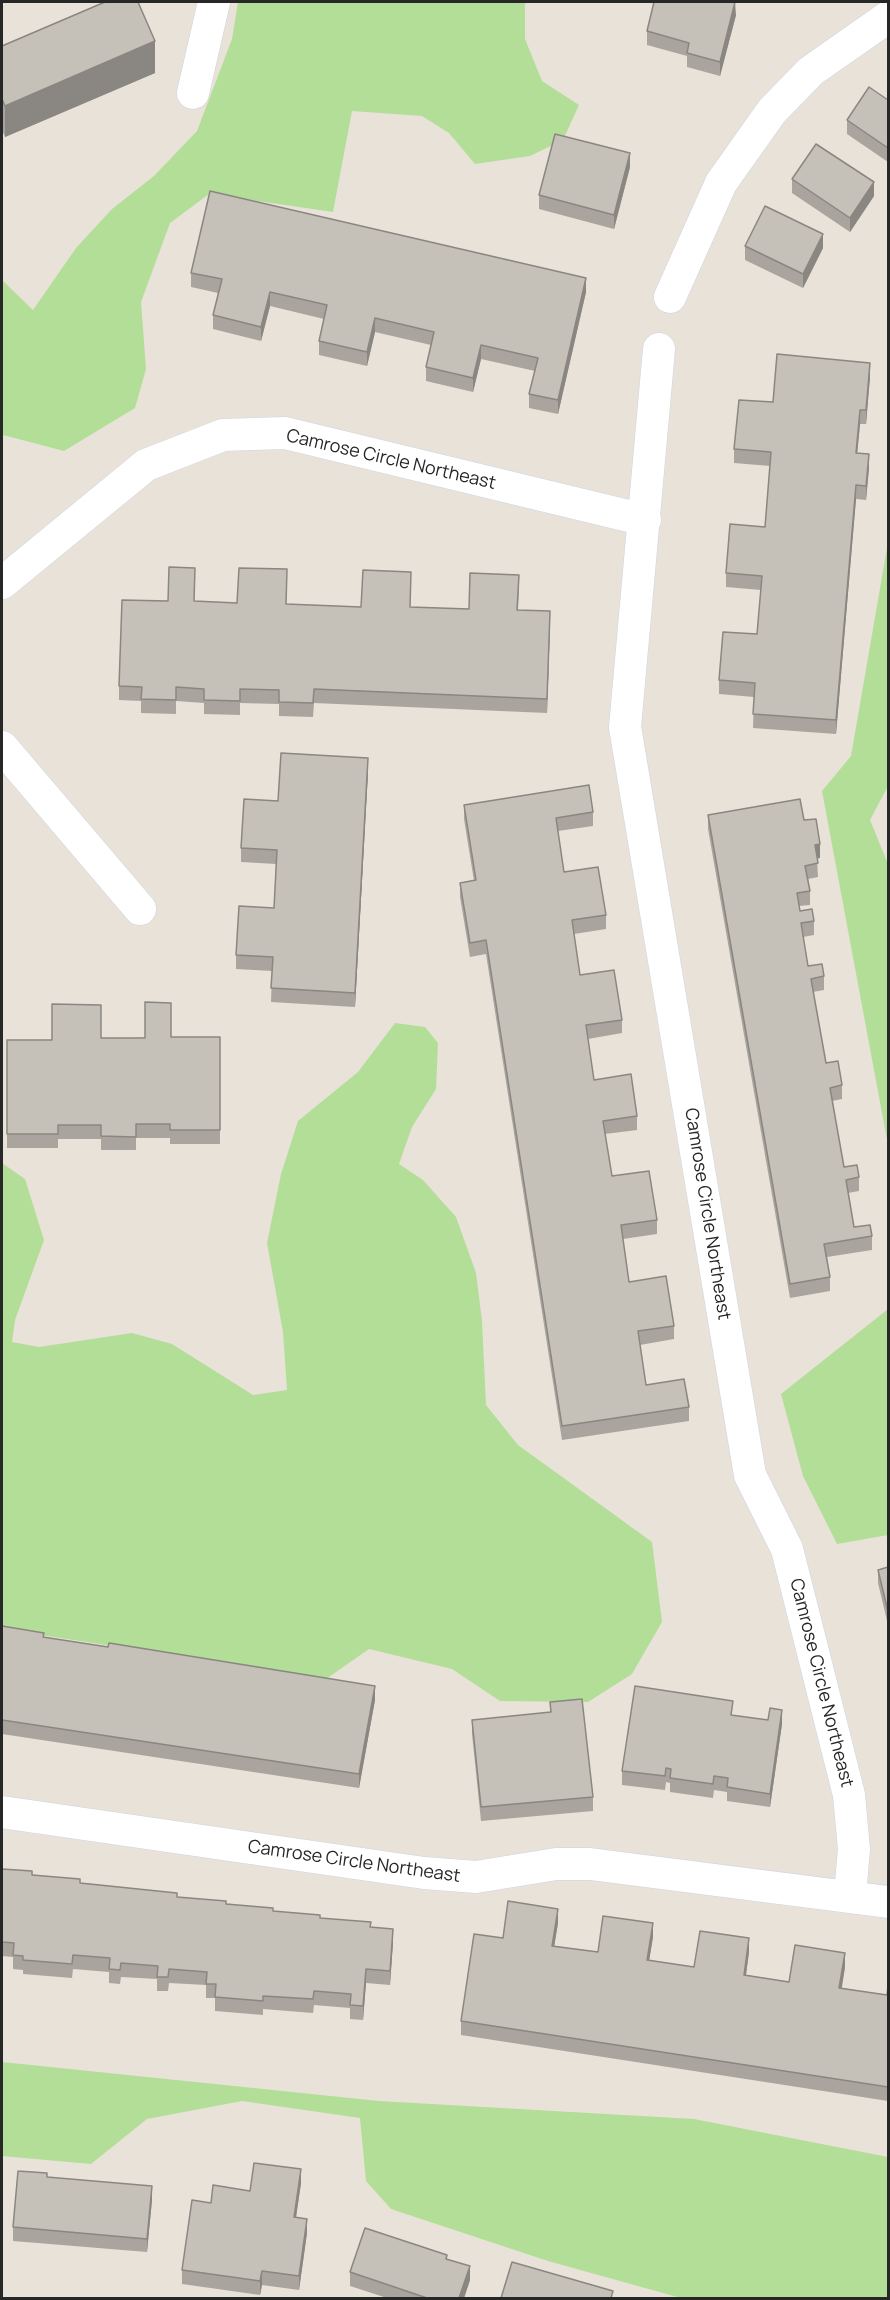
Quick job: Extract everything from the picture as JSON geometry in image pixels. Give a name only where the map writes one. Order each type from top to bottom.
[{"type":"street","points":[[193,93],[214,2]]},
{"type":"street","points":[[670,297],[721,183],[772,111],[811,71],[888,17]]},
{"type":"street","name":"Camrose Circle Northeast","points":[[659,349],[626,727],[750,1475],[787,1549],[849,1795],[854,1850],[850,1895]]},
{"type":"street","name":"Camrose Circle Northeast","points":[[2,583],[146,465],[223,435],[285,433],[645,520]]},
{"type":"street","points":[[2,747],[140,909]]},
{"type":"street","name":"Camrose Circle Northeast","points":[[2,1812],[424,1873],[476,1877],[556,1864],[590,1864],[850,1895],[888,1902]]},
{"type":"green space","points":[[238,2],[525,2],[525,39],[542,81],[579,105],[563,140],[530,156],[475,164],[449,133],[422,116],[352,111],[333,212],[209,194],[170,223],[141,302],[146,369],[135,408],[64,451],[3,435],[2,280],[33,310],[76,248],[112,209],[154,176],[197,131],[232,39]]},
{"type":"green space","points":[[888,542],[888,786],[870,820],[888,864],[888,1145],[822,791],[851,756]]},
{"type":"green space","points":[[395,1023],[425,1027],[438,1043],[436,1089],[412,1127],[399,1164],[423,1180],[456,1217],[476,1273],[482,1321],[486,1405],[518,1445],[652,1542],[662,1622],[632,1674],[588,1702],[500,1701],[452,1669],[369,1649],[326,1679],[2,1629],[2,1163],[25,1179],[44,1240],[15,1320],[12,1342],[39,1347],[132,1333],[172,1344],[253,1395],[287,1390],[283,1332],[267,1243],[281,1174],[298,1121],[358,1072]]},
{"type":"green space","points":[[888,1309],[888,1535],[837,1544],[803,1476],[781,1394]]},
{"type":"green space","points":[[2,2062],[379,2101],[694,2119],[888,2157],[888,2298],[681,2298],[548,2261],[391,2209],[366,2181],[360,2118],[242,2101],[147,2119],[91,2164],[2,2156]]},
{"type":"building","points":[[105,2],[138,2],[155,41],[5,106],[2,99],[2,46]]},
{"type":"building","points":[[654,2],[735,2],[720,62],[687,53],[689,43],[647,31]]},
{"type":"building","points":[[869,87],[888,100],[888,148],[847,120]]},
{"type":"building","points":[[555,134],[630,153],[614,215],[539,195]]},
{"type":"building","points":[[816,144],[874,182],[850,218],[792,179]]},
{"type":"building","points":[[210,191],[586,278],[558,400],[529,394],[538,358],[481,345],[473,378],[426,367],[434,332],[375,318],[367,352],[319,341],[327,305],[270,292],[261,327],[213,315],[222,279],[191,273]]},
{"type":"building","points":[[765,206],[823,234],[803,274],[745,246]]},
{"type":"building","points":[[777,354],[870,363],[866,410],[860,410],[856,453],[869,454],[866,486],[856,485],[836,720],[753,714],[755,683],[719,680],[723,632],[757,634],[762,576],[726,573],[730,524],[765,527],[771,452],[734,449],[739,400],[773,402]]},
{"type":"building","points":[[169,567],[195,568],[194,601],[237,603],[239,568],[287,569],[286,604],[361,607],[363,570],[411,572],[410,607],[469,609],[470,573],[519,575],[517,610],[550,611],[547,699],[314,689],[313,703],[279,702],[279,690],[240,689],[240,701],[204,700],[204,689],[176,687],[176,700],[141,699],[142,687],[119,686],[122,600],[168,601]]},
{"type":"building","points":[[281,753],[368,758],[355,993],[271,988],[273,957],[236,955],[239,906],[274,908],[277,850],[241,848],[244,799],[278,801]]},
{"type":"building","points":[[589,785],[593,812],[556,818],[564,872],[598,867],[606,915],[572,920],[580,975],[614,970],[622,1020],[586,1025],[594,1080],[631,1074],[637,1116],[603,1121],[612,1176],[649,1171],[657,1220],[621,1225],[629,1282],[666,1276],[674,1326],[638,1331],[646,1385],[684,1379],[689,1407],[562,1426],[486,940],[470,943],[460,883],[476,880],[464,805]]},
{"type":"building","points":[[800,799],[804,820],[816,819],[820,844],[815,845],[818,863],[805,866],[810,891],[797,893],[800,911],[812,909],[814,921],[801,923],[808,966],[822,964],[824,976],[811,979],[826,1063],[838,1061],[842,1085],[830,1088],[844,1167],[857,1165],[859,1177],[846,1180],[854,1227],[870,1225],[872,1236],[824,1244],[830,1277],[790,1284],[708,815]]},
{"type":"building","points":[[145,1002],[171,1003],[171,1037],[220,1037],[220,1130],[170,1130],[170,1124],[136,1124],[136,1137],[101,1136],[101,1125],[58,1125],[58,1134],[7,1134],[7,1040],[52,1040],[52,1004],[101,1005],[101,1038],[145,1038]]},
{"type":"building","points":[[888,1567],[888,1611],[878,1570]]},
{"type":"building","points":[[2,1626],[44,1633],[43,1637],[108,1647],[109,1643],[375,1686],[359,1774],[2,1720]]},
{"type":"building","points":[[635,1686],[733,1701],[731,1715],[768,1720],[770,1708],[782,1710],[770,1794],[727,1787],[728,1778],[714,1776],[713,1784],[670,1778],[671,1769],[666,1768],[665,1776],[622,1771]]},
{"type":"building","points":[[582,1699],[593,1797],[481,1807],[472,1720],[551,1712],[550,1702]]},
{"type":"building","points":[[2,1869],[32,1871],[32,1875],[80,1879],[80,1883],[177,1893],[177,1897],[226,1901],[226,1904],[273,1908],[273,1911],[320,1915],[320,1918],[371,1922],[370,1927],[393,1929],[390,1971],[366,1969],[363,2006],[350,2005],[351,1994],[314,1991],[313,1999],[263,1996],[263,2001],[215,1997],[216,1984],[206,1984],[207,1972],[169,1969],[168,1977],[157,1977],[158,1966],[121,1963],[120,1970],[109,1969],[110,1958],[73,1955],[72,1964],[23,1960],[23,1956],[13,1955],[14,1943],[2,1942]]},
{"type":"building","points":[[508,1901],[558,1909],[552,1946],[598,1952],[603,1916],[653,1923],[647,1960],[694,1967],[700,1931],[749,1938],[744,1975],[789,1982],[795,1945],[845,1953],[839,1988],[887,1995],[888,1986],[888,2087],[461,2021],[474,1934],[503,1938]]},
{"type":"building","points":[[254,2163],[301,2169],[294,2217],[307,2219],[299,2276],[262,2271],[260,2281],[182,2270],[192,2200],[211,2203],[213,2185],[250,2191]]},
{"type":"building","points":[[18,2171],[47,2173],[47,2177],[152,2186],[147,2239],[13,2227]]},
{"type":"building","points":[[365,2228],[447,2255],[446,2259],[470,2266],[459,2298],[427,2298],[350,2272]]},
{"type":"building","points":[[512,2262],[613,2291],[611,2298],[501,2298]]}]
